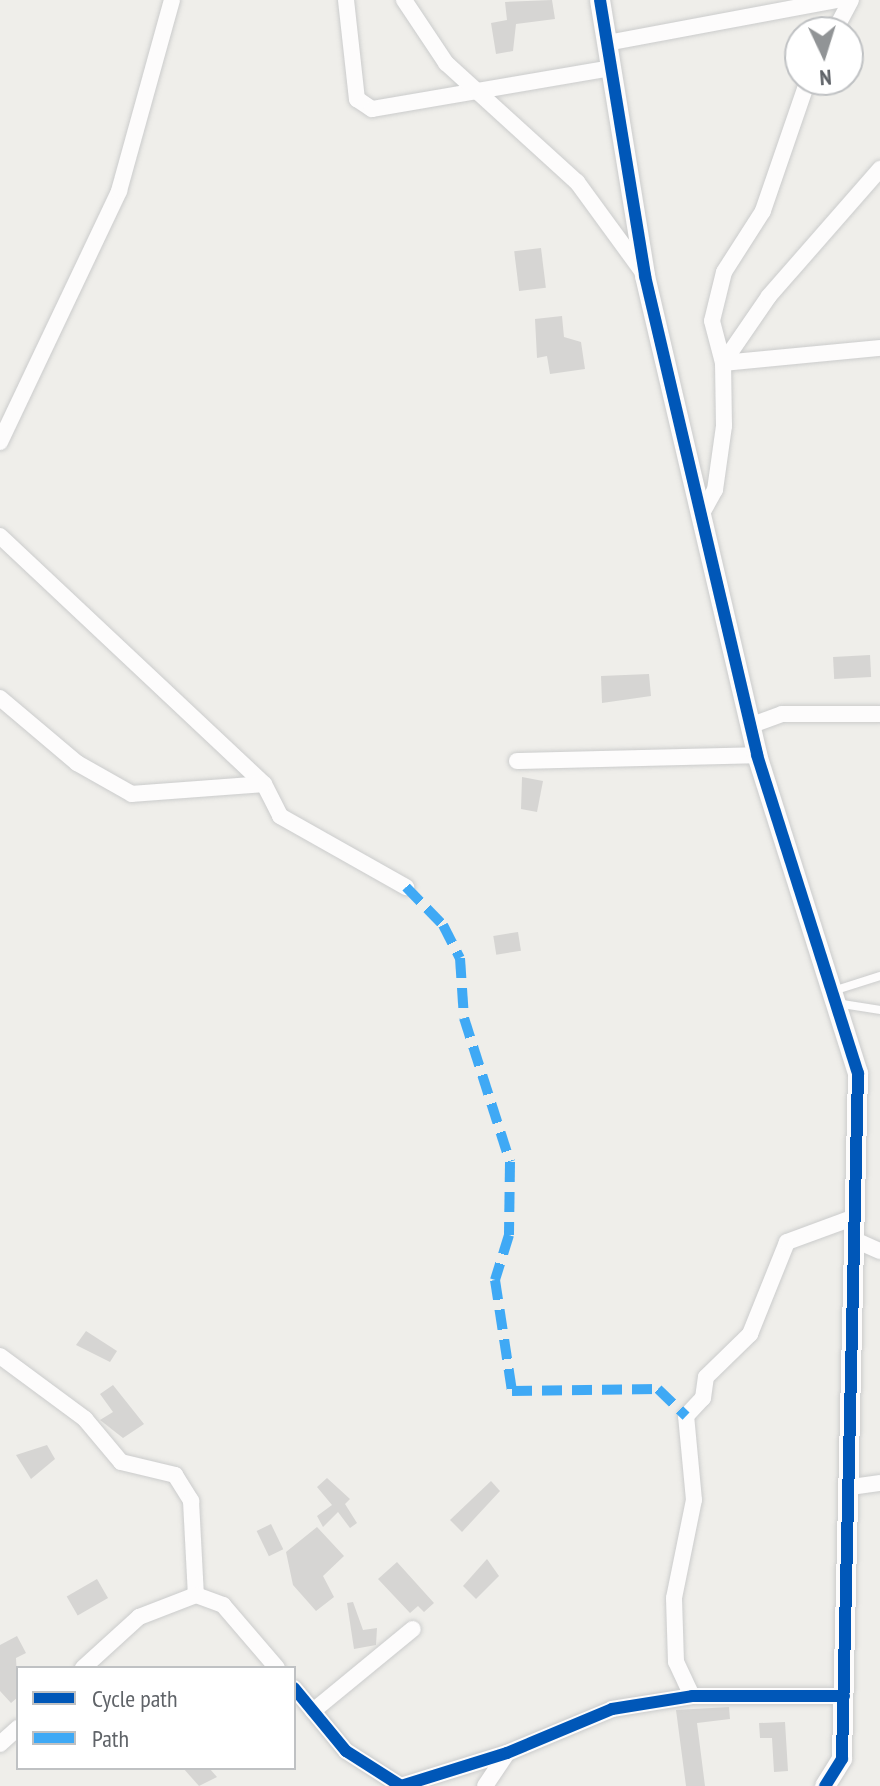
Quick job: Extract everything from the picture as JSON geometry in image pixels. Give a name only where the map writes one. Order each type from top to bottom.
[{"type":"street","points":[[0,442],[119,191],[172,0]]},
{"type":"street","points":[[346,0],[357,99],[372,109],[612,68]]},
{"type":"street","points":[[404,0],[446,63],[577,182],[645,276]]},
{"type":"street","points":[[600,0],[645,276],[757,755],[858,1073],[851,1487],[842,1759],[825,1786]]},
{"type":"street","points":[[607,43],[836,0]]},
{"type":"street","points":[[701,515],[715,490],[722,439],[723,363],[712,321],[724,272],[763,211],[803,96]]},
{"type":"street","points":[[723,363],[769,296],[880,169]]},
{"type":"street","points":[[723,363],[880,348]]},
{"type":"street","points":[[0,536],[264,784],[280,816],[406,887]]},
{"type":"street","points":[[0,698],[77,763],[132,794],[264,784]]},
{"type":"street","points":[[752,725],[782,714],[880,714]]},
{"type":"street","points":[[517,761],[757,755]]},
{"type":"street","points":[[692,1696],[676,1662],[674,1598],[696,1479],[686,1416],[703,1398],[706,1377],[750,1334],[787,1242],[855,1217]]},
{"type":"street","points":[[855,1240],[880,1251]]},
{"type":"street","points":[[0,1356],[85,1419],[121,1462],[175,1475],[191,1501],[196,1595]]},
{"type":"street","points":[[851,1487],[880,1483]]},
{"type":"street","points":[[85,1666],[139,1617],[196,1595],[223,1605],[275,1666]]},
{"type":"street","points":[[313,1711],[413,1629]]},
{"type":"street","points":[[296,1690],[346,1751],[401,1786],[422,1785],[612,1709],[692,1696],[844,1696]]},
{"type":"street","points":[[0,1744],[16,1730]]},
{"type":"street","points":[[485,1786],[507,1753]]},
{"type":"lane","points":[[834,997],[880,976]]},
{"type":"lane","points":[[834,997],[880,1010]]},
{"type":"building","points":[[552,0],[555,19],[516,24],[513,51],[496,54],[491,23],[507,20],[505,2]]},
{"type":"building","points":[[541,248],[546,288],[519,291],[514,251]]},
{"type":"building","points":[[562,316],[564,337],[581,342],[585,369],[550,374],[547,356],[537,358],[535,319]]},
{"type":"building","points":[[870,655],[871,677],[834,679],[833,657]]},
{"type":"building","points":[[649,674],[651,696],[602,703],[601,676]]},
{"type":"building","points":[[522,777],[543,781],[537,812],[521,809]]},
{"type":"building","points":[[518,932],[521,951],[496,955],[493,936]]},
{"type":"building","points":[[86,1331],[117,1351],[110,1362],[76,1345]]},
{"type":"building","points":[[113,1385],[144,1424],[123,1438],[100,1420],[113,1412],[100,1394]]},
{"type":"building","points":[[47,1445],[55,1459],[31,1479],[16,1455]]},
{"type":"building","points":[[327,1478],[350,1499],[345,1504],[357,1523],[350,1528],[338,1512],[323,1527],[317,1516],[332,1505],[317,1487]]},
{"type":"building","points":[[491,1481],[500,1491],[462,1532],[450,1520]]},
{"type":"building","points":[[271,1524],[283,1549],[269,1556],[257,1531]]},
{"type":"building","points":[[317,1527],[344,1556],[323,1576],[334,1597],[316,1611],[293,1585],[286,1552]]},
{"type":"building","points":[[487,1559],[499,1576],[476,1599],[463,1586]]},
{"type":"building","points":[[397,1562],[434,1603],[424,1612],[418,1606],[410,1613],[378,1579]]},
{"type":"building","points":[[97,1579],[108,1598],[78,1616],[67,1596]]},
{"type":"building","points":[[353,1602],[363,1630],[377,1628],[376,1645],[354,1649],[347,1603]]},
{"type":"building","points":[[17,1636],[26,1653],[16,1658],[16,1699],[11,1703],[0,1691],[0,1645]]},
{"type":"building","points":[[729,1707],[730,1719],[697,1723],[705,1786],[686,1786],[676,1710]]},
{"type":"building","points":[[785,1722],[788,1771],[774,1772],[772,1738],[760,1738],[759,1723]]},
{"type":"building","points":[[185,1770],[211,1770],[217,1777],[199,1786]]},
{"type":"marked path","points":[[406,887],[443,925],[460,958],[464,1018],[510,1162],[509,1235],[495,1280],[512,1391],[658,1389],[686,1416]]},
{"type":"cycle path","points":[[600,0],[645,276],[757,755],[858,1073],[842,1759],[825,1786]]},
{"type":"cycle path","points":[[296,1690],[346,1751],[401,1786],[507,1753],[612,1709],[692,1696],[844,1696]]}]
